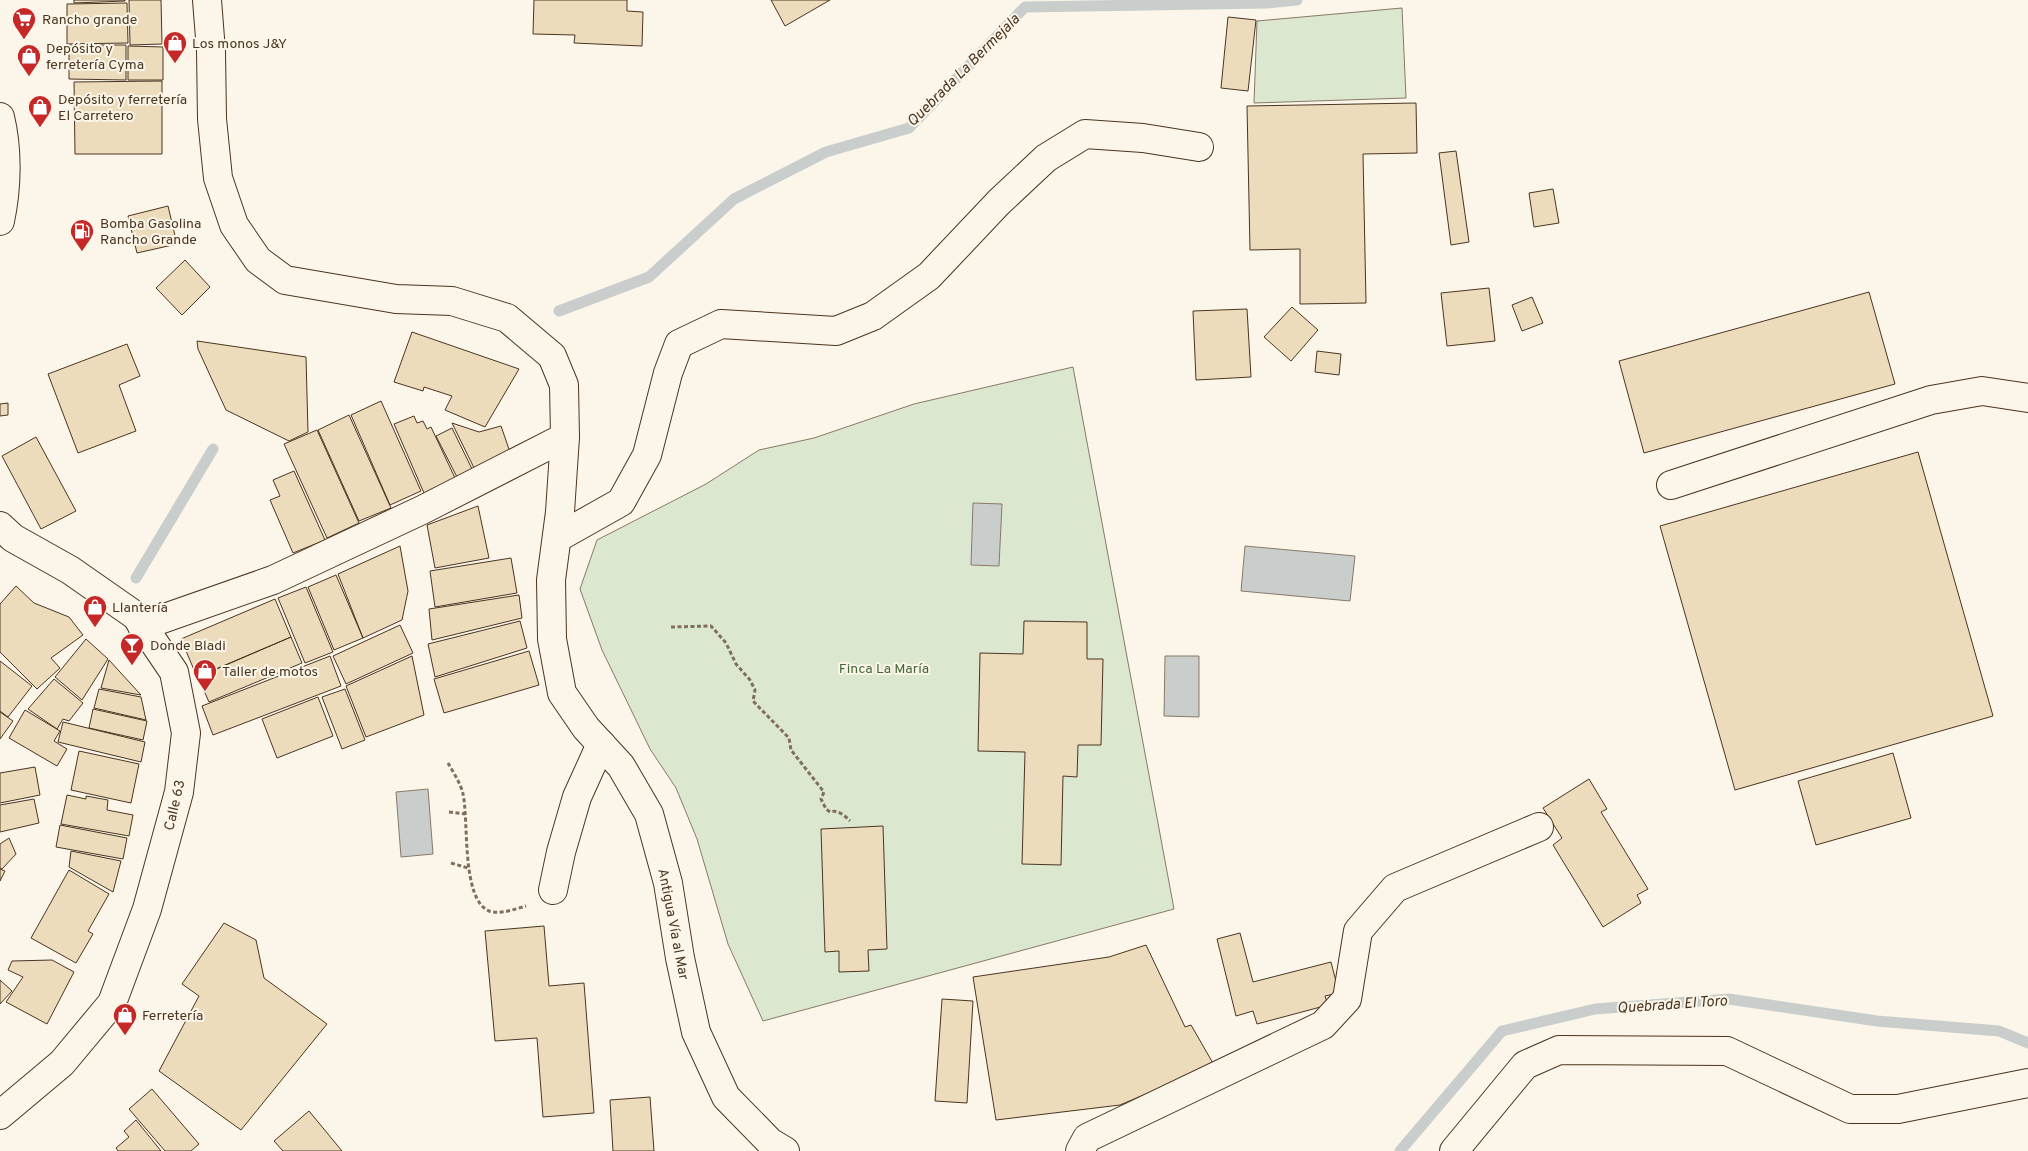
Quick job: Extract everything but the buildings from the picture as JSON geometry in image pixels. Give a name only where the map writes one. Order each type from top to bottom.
[{"type":"main road","points":[[206,0],[211,51],[212,119],[218,178],[234,225],[258,260],[285,280],[396,299],[452,301],[507,318],[552,356],[564,385],[565,438],[557,538]]},
{"type":"main road","points":[[0,117],[4,135],[4,200],[0,221]]},
{"type":"main road","points":[[557,538],[621,502],[647,455],[668,373],[679,344],[721,324],[836,331],[873,316],[929,276],[999,202],[1046,158],[1085,134],[1143,138],[1199,147]]},
{"type":"main road","points":[[1671,485],[1931,400],[1982,390],[2028,398]]},
{"type":"main road","points":[[142,626],[273,580],[422,510],[565,438]]},
{"type":"main road","name":"Calle 63","points":[[0,526],[13,538],[70,570],[136,616],[174,672],[186,733],[179,792],[147,909],[112,1003],[62,1063],[0,1115]]},
{"type":"main road","name":"Antigua Vía al Mar","points":[[557,538],[551,580],[552,639],[562,693],[586,728],[620,766],[649,814],[668,883],[680,958],[696,1032],[726,1097],[770,1142],[786,1151]]},
{"type":"main road","points":[[552,890],[577,797],[601,744]]},
{"type":"main road","points":[[1080,1151],[1086,1138],[1323,1025],[1347,999],[1358,931],[1395,888],[1539,827]]},
{"type":"main road","points":[[1454,1151],[1526,1065],[1559,1050],[1727,1051],[1850,1110],[1898,1109],[2028,1083]]},
{"type":"path","points":[[671,627],[711,626],[726,643],[736,664],[750,680],[755,690],[753,701],[789,738],[791,750],[824,792],[821,799],[826,809],[830,812],[834,811],[844,815],[850,821]]},
{"type":"path","points":[[448,763],[463,792],[466,814],[468,868],[475,896],[481,905],[488,910],[498,913],[541,902],[552,890]]},
{"type":"path","points":[[449,812],[466,814]]},
{"type":"path","points":[[451,863],[468,868]]},
{"type":"green space","points":[[1402,8],[1406,98],[1254,103],[1257,21]]},
{"type":"green space","name":"Finca La María","points":[[1073,367],[1174,909],[763,1021],[728,944],[697,839],[676,788],[650,749],[602,650],[580,589],[597,540],[706,484],[759,450],[814,438],[914,404]]},
{"type":"shaded area","points":[[973,503],[1002,504],[999,566],[971,565]]},
{"type":"shaded area","points":[[1245,546],[1355,556],[1350,601],[1241,591]]},
{"type":"shaded area","points":[[1165,656],[1199,656],[1199,717],[1164,716]]},
{"type":"shaded area","points":[[428,789],[433,854],[401,857],[396,792]]},
{"type":"waterway","name":"Quebrada La Bermejala","points":[[559,311],[649,277],[734,199],[826,152],[909,128],[1025,7],[1268,3],[1297,0]]},
{"type":"waterway","points":[[136,578],[213,449]]},
{"type":"waterway","name":"Quebrada El Toro","points":[[1400,1151],[1502,1031],[1595,1009],[1729,999],[1877,1021],[1999,1031],[2028,1043]]},
{"type":"place","name":"Rancho grande","points":[[24,40]]},
{"type":"place","name":"Los monos J&Y","points":[[175,64]]},
{"type":"place","name":"Depósito y ferretería Cyma","points":[[29,77]]},
{"type":"place","name":"Depósito y ferretería El Carretero","points":[[40,128]]},
{"type":"place","name":"Bomba Gasolina Rancho Grande","points":[[82,252]]},
{"type":"place","name":"Llantería","points":[[95,628]]},
{"type":"place","name":"Donde Bladi","points":[[132,666]]},
{"type":"place","name":"Taller de motos","points":[[205,692]]},
{"type":"place","name":"Ferretería","points":[[125,1036]]}]
